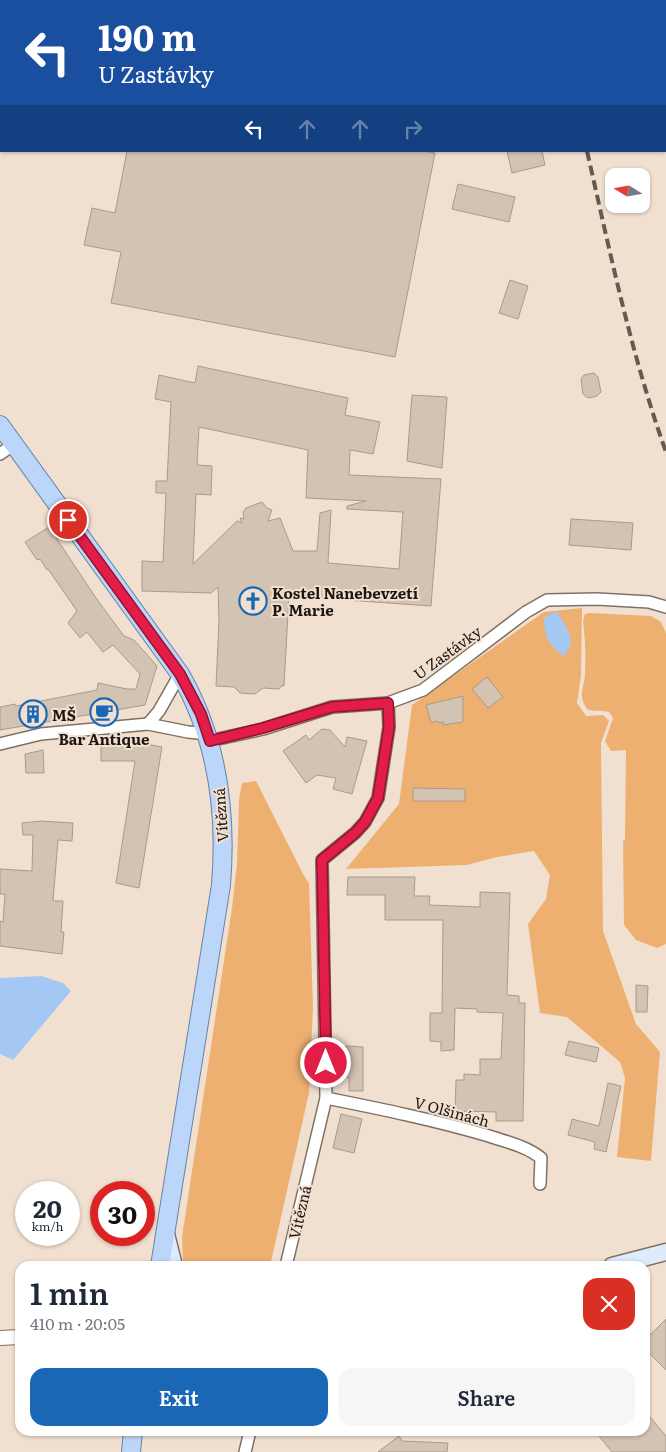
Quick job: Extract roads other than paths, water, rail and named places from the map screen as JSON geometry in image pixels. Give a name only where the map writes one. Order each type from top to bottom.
[{"type":"main road","name":"Vítězná","points":[[0,425],[7,450],[180,674],[196,702],[209,738],[217,778],[221,816],[222,877],[161,1261]]},
{"type":"main road","points":[[165,1231],[173,1261]]},
{"type":"main road","points":[[631,1261],[666,1252]]},
{"type":"main road","points":[[131,1452],[133,1436]]},
{"type":"street","name":"U Zastávky","points":[[209,738],[263,728],[332,707],[388,703],[423,690],[526,612],[548,600],[649,602],[666,607]]},
{"type":"street","points":[[148,724],[159,711],[180,674]]},
{"type":"street","name":"Vítězná","points":[[287,1261],[326,1098],[322,860],[355,833],[365,822],[378,798],[389,727],[388,703]]},
{"type":"street","points":[[0,744],[41,734],[148,724],[209,738]]},
{"type":"street","name":"V Olšinách","points":[[326,1098],[407,1114],[471,1131],[531,1150],[541,1158],[540,1184]]},
{"type":"street","points":[[0,1338],[15,1337]]},
{"type":"street","points":[[245,1452],[249,1436]]},
{"type":"water","points":[[556,611],[567,628],[571,639],[568,651],[563,656],[551,644],[545,630],[544,618]]},
{"type":"water","points":[[41,976],[63,983],[71,991],[13,1060],[0,1054],[0,978]]},
{"type":"railway","points":[[587,152],[632,340],[666,452]]},
{"type":"place","name":"Kostel Nanebevzetí P. Marie","points":[[253,601]]},
{"type":"place","name":"Bar Antique","points":[[104,712]]},
{"type":"place","name":"MŠ","points":[[33,714]]}]
